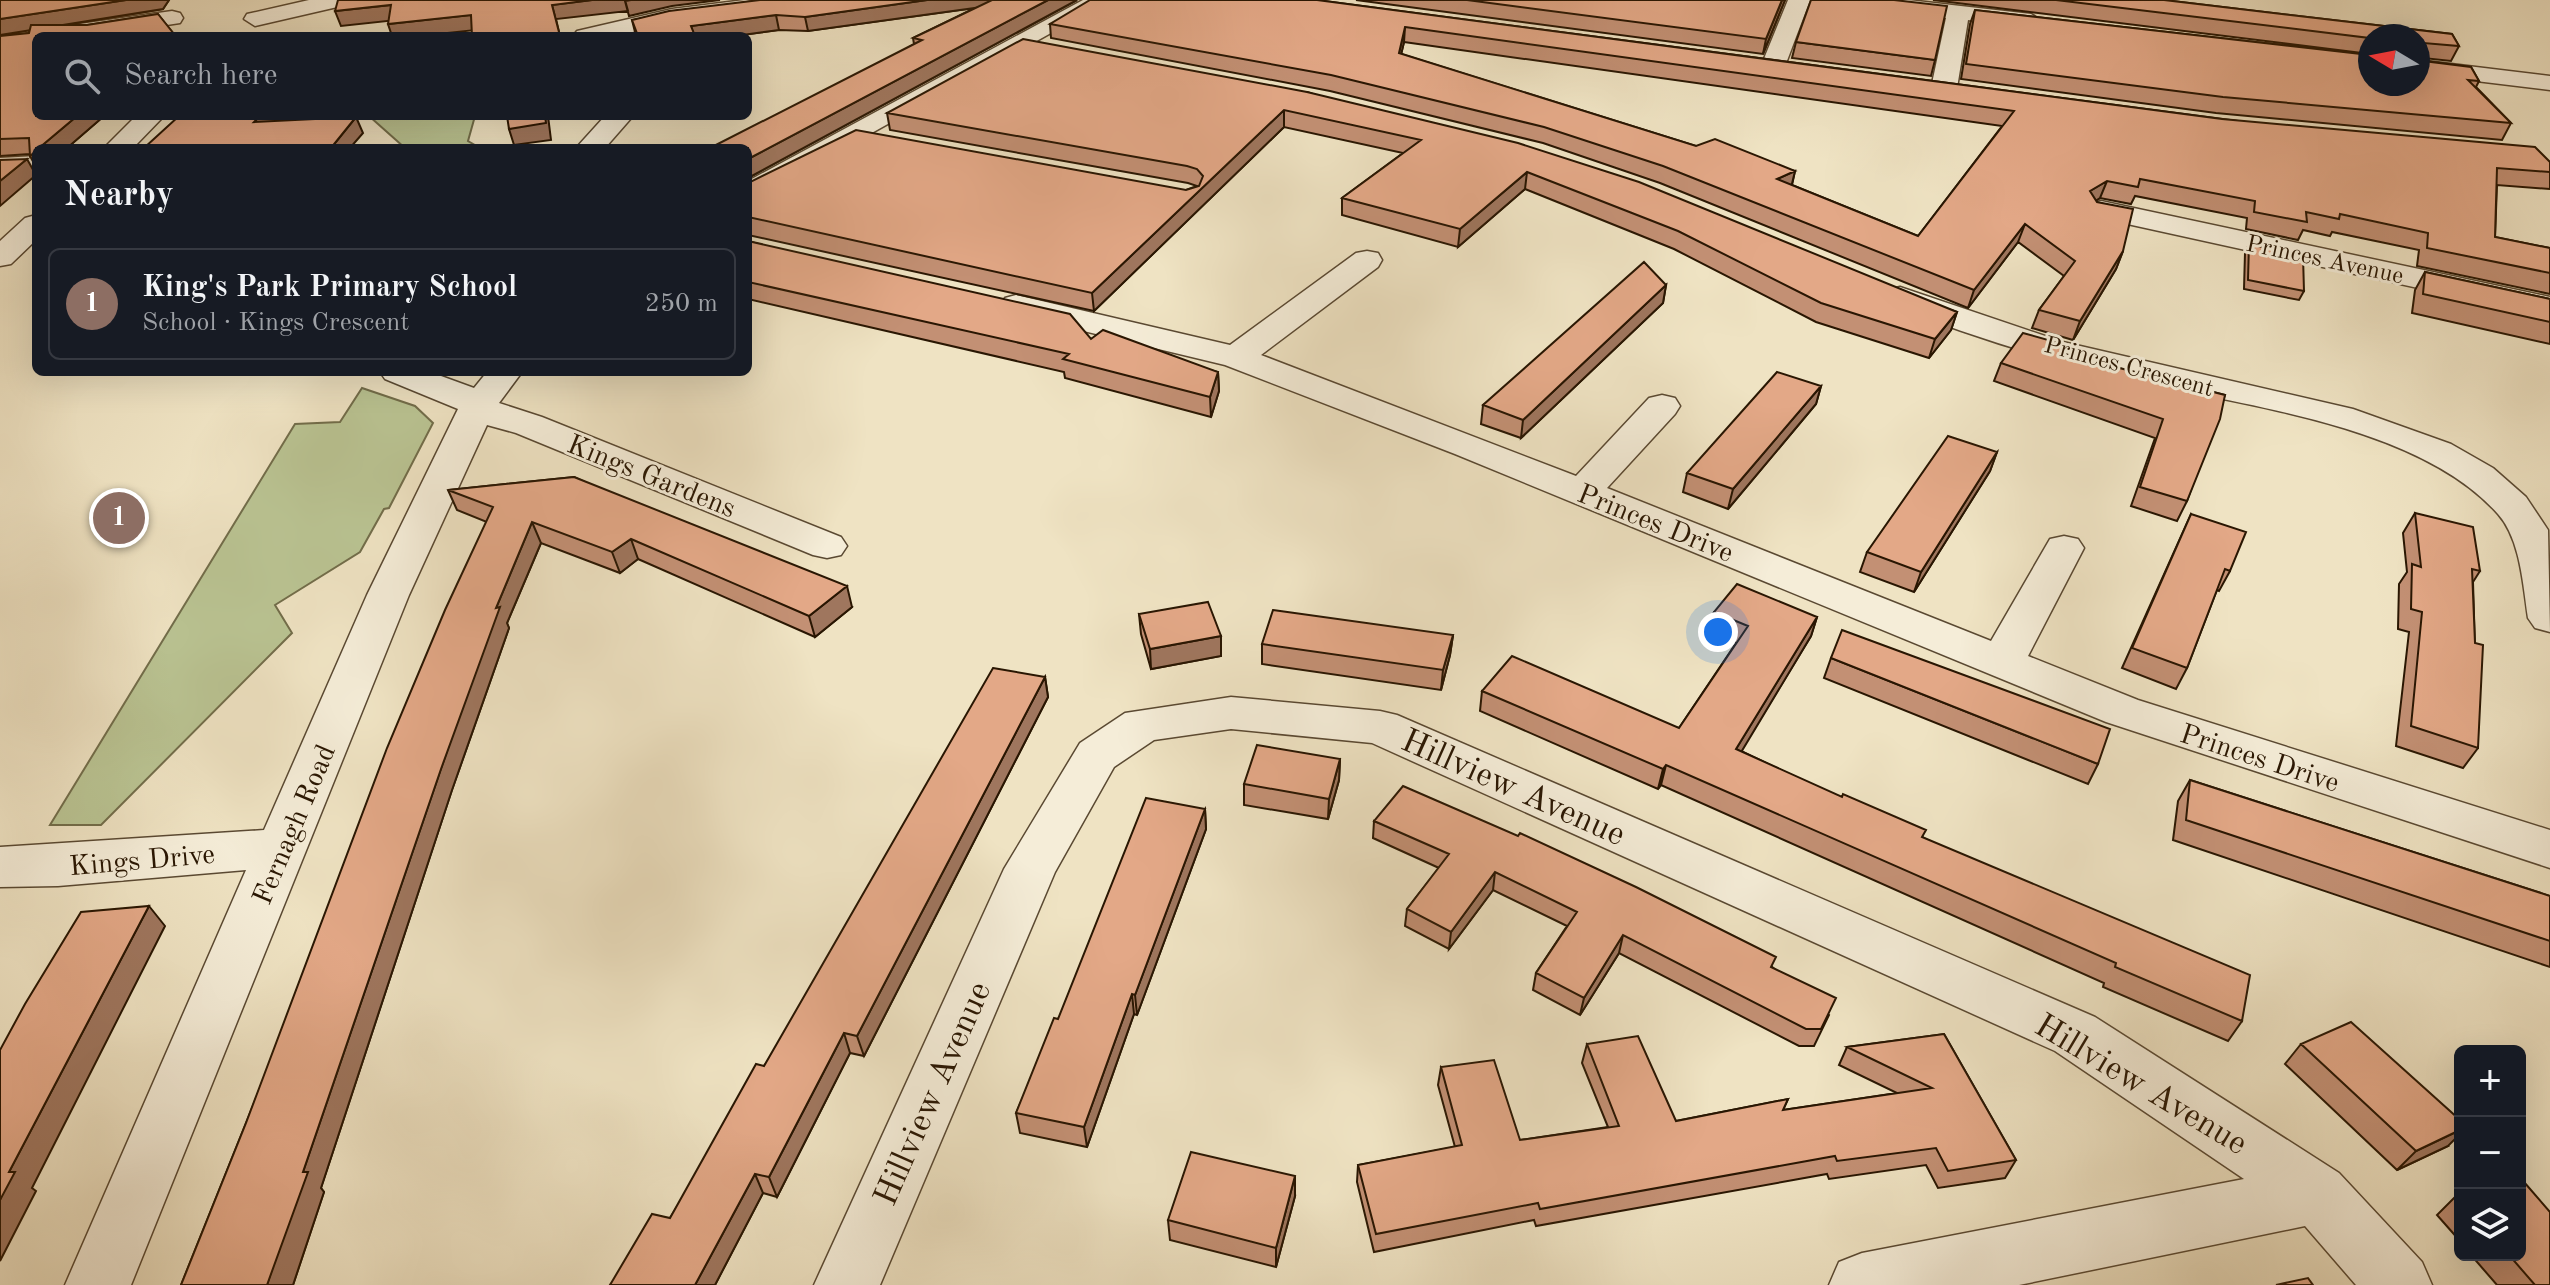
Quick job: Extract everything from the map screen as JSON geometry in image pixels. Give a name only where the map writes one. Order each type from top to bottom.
[{"type":"street","points":[[276,32],[263,28],[256,9],[338,0]]},
{"type":"street","points":[[602,32],[672,16],[798,0]]},
{"type":"street","points":[[752,191],[1099,0]]},
{"type":"street","points":[[1773,66],[1799,0]]},
{"type":"street","points":[[1851,0],[2060,25]]},
{"type":"street","points":[[1958,12],[1931,87],[1974,92]]},
{"type":"street","points":[[55,32],[84,25],[172,18]]},
{"type":"street","points":[[1021,43],[1061,51]]},
{"type":"street","points":[[1743,62],[1803,70]]},
{"type":"street","points":[[2430,68],[2550,83]]},
{"type":"street","points":[[122,144],[147,120]]},
{"type":"street","points":[[594,144],[616,120]]},
{"type":"street","points":[[856,134],[901,143]]},
{"type":"street","points":[[0,166],[32,164]]},
{"type":"street","name":"Princes Avenue","points":[[2101,210],[2550,307]]},
{"type":"street","points":[[9,266],[32,230]]},
{"type":"street","points":[[1236,357],[1367,260]]},
{"type":"street","name":"Princes Crescent","points":[[1870,285],[1976,325],[2140,372],[2341,418],[2402,436],[2456,461],[2502,494],[2534,539],[2550,618]]},
{"type":"street","name":"Princes Drive","points":[[974,296],[1236,357],[1582,492],[2122,711],[2550,849]]},
{"type":"street","name":"Kings Gardens","points":[[408,376],[462,396],[491,390],[827,546]]},
{"type":"street","name":"Fernagh Road","points":[[98,1285],[388,595],[491,390]]},
{"type":"street","points":[[1582,492],[1662,406]]},
{"type":"street","points":[[2002,662],[2064,548]]},
{"type":"street","name":"Hillview Avenue","points":[[847,1285],[1030,869],[1097,755],[1142,725],[1231,713],[1380,727],[2075,1034],[2192,1108],[2317,1194],[2399,1285]]},
{"type":"street","name":"Kings Drive","points":[[0,867],[58,866],[283,848]]},
{"type":"street","points":[[1862,1285],[2317,1194]]},
{"type":"green space","points":[[374,120],[474,120],[468,141],[473,144],[400,144]]},
{"type":"green space","points":[[362,388],[415,406],[433,423],[389,508],[384,509],[360,552],[275,605],[292,633],[101,825],[50,825],[295,424],[340,422]]},
{"type":"building","points":[[0,0],[126,0],[0,19]]},
{"type":"building","points":[[338,0],[592,0],[552,5],[559,32],[472,32],[471,15],[388,24],[391,5],[335,11]]},
{"type":"building","points":[[760,0],[927,0],[805,17],[776,15],[691,26],[693,32],[636,32],[632,20],[669,11]]},
{"type":"building","points":[[992,0],[1048,0],[752,157],[752,144],[718,144],[922,40],[913,38]]},
{"type":"building","points":[[1090,0],[1317,0],[2222,119],[2535,147],[2550,162],[2550,172],[2497,168],[2495,237],[2550,248],[2550,273],[2427,248],[2428,233],[2340,214],[2339,219],[2306,212],[2307,222],[2254,212],[2255,201],[2140,179],[2138,187],[2107,181],[2090,191],[2097,202],[2133,209],[2123,251],[2080,321],[2039,310],[2075,261],[2025,224],[1974,290],[1663,166],[1544,127],[1331,75],[1050,24]],"holes":[[[1405,27],[2014,111],[1918,236],[1777,179],[1795,171],[1715,139],[1696,146],[1399,53]]]},
{"type":"building","points":[[1467,0],[1782,0],[1766,39]]},
{"type":"building","points":[[1811,0],[1894,0],[1947,6],[1935,60],[1796,42]]},
{"type":"building","points":[[2056,0],[2164,0],[2367,24],[2358,24],[2358,37]]},
{"type":"building","points":[[1975,10],[2358,54],[2358,96],[2430,96],[2430,62],[2471,67],[2479,81],[2468,80],[2511,123],[2223,97],[1966,64]]},
{"type":"building","points":[[158,14],[172,32],[32,32],[32,120],[72,120],[44,144],[32,144],[30,156],[29,138],[0,139],[0,36],[29,33],[31,25],[87,25]]},
{"type":"building","points":[[2430,31],[2452,34],[2459,46],[2430,44]]},
{"type":"building","points":[[1023,39],[1307,92],[1518,143],[1639,182],[1957,312],[1935,339],[1821,303],[1678,231],[1527,172],[1460,229],[1342,198],[1421,140],[1284,110],[1092,293],[752,218],[752,181],[856,130],[1186,190],[1199,186],[1203,176],[1197,169],[1187,166],[887,113]]},
{"type":"building","points":[[175,120],[354,120],[334,144],[148,144]]},
{"type":"building","points":[[508,120],[546,120],[546,123],[509,129]]},
{"type":"building","points":[[27,159],[0,181],[0,160]]},
{"type":"building","points":[[752,242],[1070,314],[1091,339],[1103,330],[1218,372],[1210,397],[1063,359],[1069,354],[752,283]]},
{"type":"building","points":[[2249,244],[2303,256],[2304,291],[2248,280]]},
{"type":"building","points":[[1644,262],[1666,285],[1523,420],[1483,405]]},
{"type":"building","points":[[2425,272],[2550,299],[2550,322],[2423,294]]},
{"type":"building","points":[[2023,333],[2066,345],[2061,353],[2225,395],[2220,419],[2187,501],[2140,487],[2163,419],[2001,363]]},
{"type":"building","points":[[1777,372],[1821,386],[1733,489],[1687,473]]},
{"type":"building","points":[[1948,436],[1997,452],[1921,572],[1867,552]]},
{"type":"building","points":[[574,477],[847,586],[809,616],[631,539],[612,552],[532,522],[496,608],[500,607],[441,769],[303,1172],[308,1172],[267,1285],[181,1285],[246,1123],[387,748],[445,610],[493,507],[448,490]]},
{"type":"building","points":[[2415,513],[2473,527],[2480,571],[2472,569],[2475,643],[2483,645],[2478,748],[2411,726],[2422,612],[2411,609],[2412,564],[2421,567]]},
{"type":"building","points":[[2191,514],[2246,532],[2230,571],[2225,569],[2187,668],[2132,648]]},
{"type":"building","points":[[1737,584],[1817,617],[1736,749],[1842,797],[1843,794],[1926,830],[1922,837],[2250,975],[2242,1021],[1666,765],[1663,769],[1482,691],[1512,656],[1679,728],[1748,626],[1714,612]]},
{"type":"building","points":[[1208,602],[1221,636],[1150,649],[1139,614]]},
{"type":"building","points":[[1273,610],[1453,635],[1443,670],[1262,644]]},
{"type":"building","points":[[1842,630],[2110,729],[2098,764],[1831,658]]},
{"type":"building","points":[[993,668],[1045,677],[857,1036],[844,1033],[769,1177],[755,1174],[695,1285],[610,1285],[652,1214],[670,1218],[756,1064],[764,1066]]},
{"type":"building","points":[[1257,745],[1340,759],[1329,799],[1244,784]]},
{"type":"building","points":[[2190,780],[2550,896],[2550,941],[2186,820]]},
{"type":"building","points":[[1403,786],[1518,836],[1520,833],[1776,957],[1771,967],[1836,998],[1821,1029],[1806,1029],[1623,935],[1584,998],[1536,973],[1577,912],[1495,872],[1451,932],[1407,909],[1449,854],[1374,821]]},
{"type":"building","points":[[1146,798],[1205,809],[1135,995],[1132,994],[1084,1127],[1016,1113],[1054,1018],[1058,1019]]},
{"type":"building","points":[[149,906],[9,1172],[15,1172],[0,1200],[0,1050],[81,912]]},
{"type":"building","points":[[2351,1022],[2454,1115],[2454,1133],[2416,1151],[2301,1044]]},
{"type":"building","points":[[1944,1034],[2016,1160],[1948,1171],[1936,1148],[1837,1161],[1835,1156],[1540,1209],[1538,1203],[1376,1234],[1358,1165],[1462,1145],[1441,1067],[1494,1060],[1520,1140],[1619,1126],[1587,1044],[1638,1036],[1676,1121],[1788,1099],[1783,1110],[1932,1088],[1847,1047]]},
{"type":"building","points":[[1191,1152],[1295,1176],[1276,1248],[1168,1220]]},
{"type":"building","points":[[2526,1184],[2550,1212],[2550,1285],[2535,1285],[2514,1261],[2526,1261]]},
{"type":"building","points":[[2308,1278],[2313,1285],[2276,1285]]},
{"type":"place","name":"King's Park Primary School","points":[[119,518]]}]
